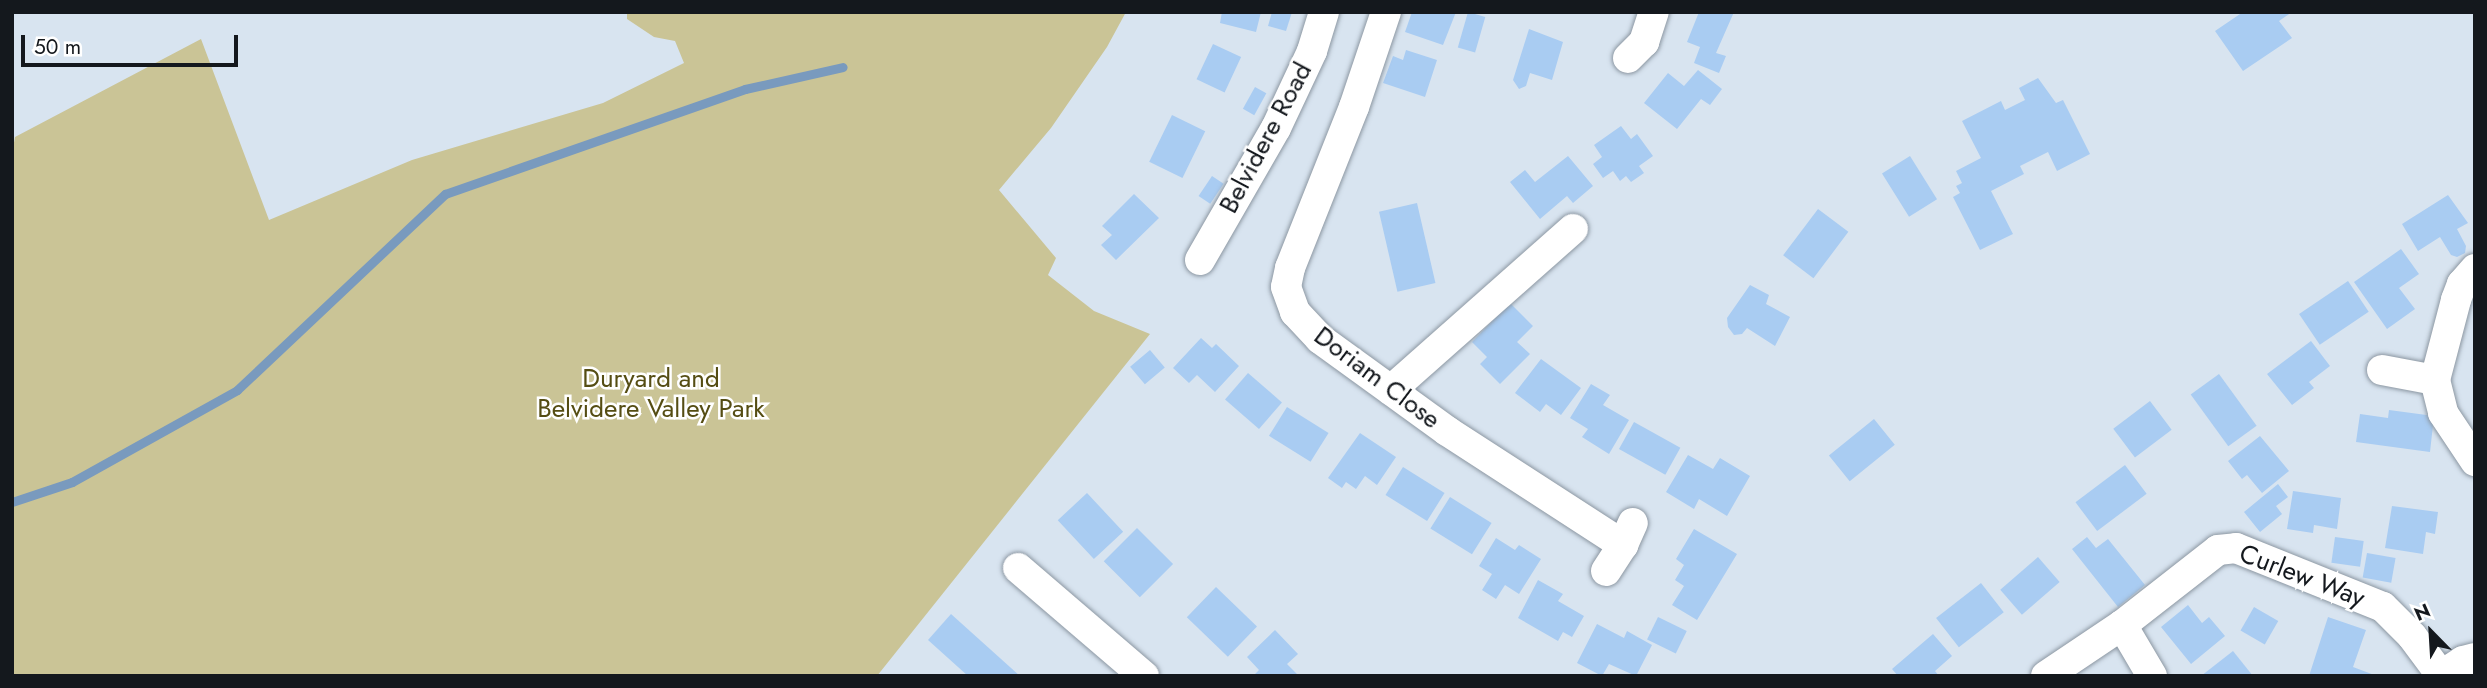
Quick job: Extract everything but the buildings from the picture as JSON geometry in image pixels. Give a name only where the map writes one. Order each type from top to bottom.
[{"type":"street","name":"Belvidere Road","points":[[1200,260],[1276,128],[1312,51],[1324,12]]},
{"type":"street","name":"Doriam Close","points":[[1386,12],[1354,107],[1290,268],[1286,288],[1295,312],[1320,339],[1447,431],[1628,534],[1606,571]]},
{"type":"street","points":[[1628,58],[1644,42],[1650,14]]},
{"type":"street","points":[[1391,390],[1573,229]]},
{"type":"street","points":[[2475,269],[2462,284],[2435,380],[2443,414],[2475,461]]},
{"type":"street","points":[[2382,370],[2435,380]]},
{"type":"street","name":"Curlew Way","points":[[2046,676],[2122,625],[2218,550],[2236,548],[2383,607],[2412,636],[2441,675]]},
{"type":"street","points":[[1018,568],[1144,676]]},
{"type":"street","points":[[2122,625],[2152,676]]},
{"type":"street","points":[[2441,675],[2475,657]]},
{"type":"green space","name":"Duryard and Belvidere Valley Park","points":[[627,12],[1126,12],[1107,47],[1051,128],[999,190],[1056,258],[1048,275],[1094,311],[1150,334],[877,676],[12,676],[12,154],[15,137],[201,39],[269,220],[412,160],[603,103],[684,63],[675,41],[654,37],[627,19]]},
{"type":"waterway","points":[[12,502],[72,482],[237,390],[445,194],[745,89],[843,67]]}]
